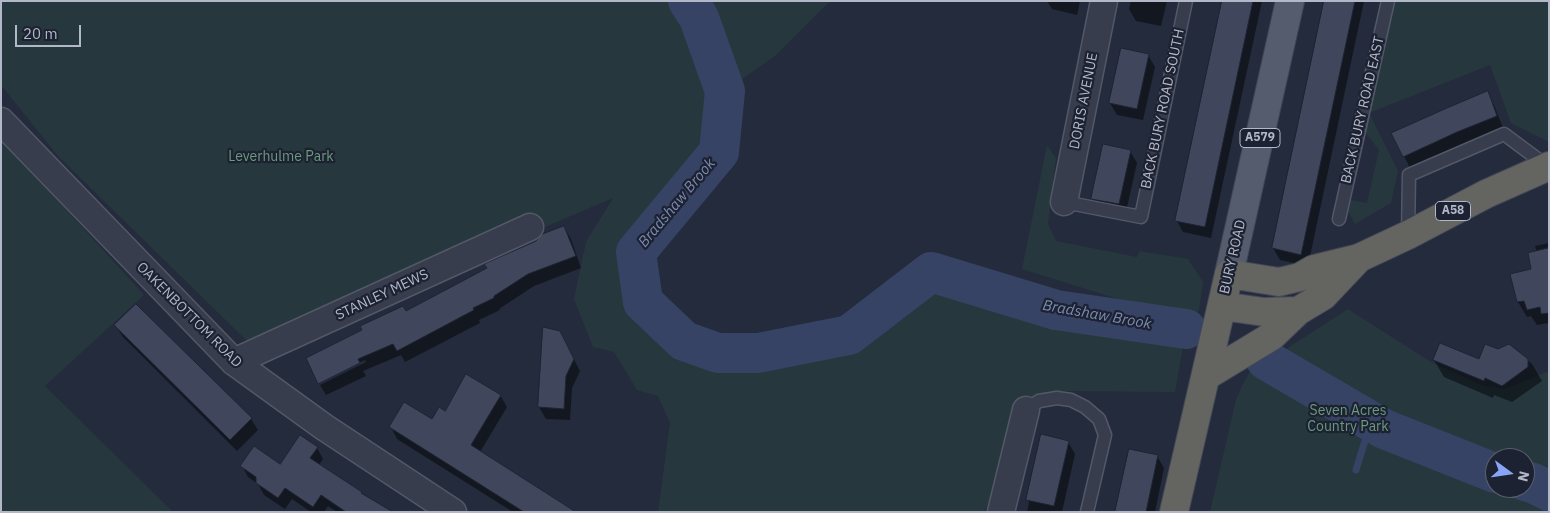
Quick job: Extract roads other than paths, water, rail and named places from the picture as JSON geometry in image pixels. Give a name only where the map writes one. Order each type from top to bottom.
[{"type":"highway","name":"A58","points":[[1230,274],[1279,282],[1300,277],[1314,269],[1359,258],[1408,235],[1486,194],[1548,166]]},
{"type":"highway","name":"A58","points":[[1206,376],[1272,336],[1298,311],[1323,296],[1359,258]]},
{"type":"highway","name":"BURY ROAD","points":[[1174,512],[1230,274]]},
{"type":"highway","name":"A58","points":[[1222,306],[1277,313],[1298,311]]},
{"type":"main road","name":"BURY ROAD","points":[[1230,274],[1290,1]]},
{"type":"street","name":"DORIS AVENUE","points":[[1064,202],[1104,1]]},
{"type":"street","name":"OAKENBOTTOM ROAD","points":[[1,121],[234,362],[324,427],[453,512]]},
{"type":"street","name":"STANLEY MEWS","points":[[234,362],[530,227]]},
{"type":"street","points":[[1001,512],[1026,410]]},
{"type":"lane","name":"BACK BURY ROAD SOUTH","points":[[1064,202],[1141,217],[1186,1]]},
{"type":"lane","name":"BACK BURY ROAD EAST","points":[[1339,219],[1388,1]]},
{"type":"lane","points":[[1408,235],[1409,175],[1504,134],[1548,166]]},
{"type":"lane","points":[[1026,410],[1039,401],[1057,398],[1071,400],[1085,407],[1099,419],[1105,435],[1087,512]]},
{"type":"waterway","name":"Bradshaw Brook","points":[[688,1],[699,18],[725,91],[719,152],[636,252],[643,302],[684,341],[718,353],[758,353],[849,335],[931,272],[1056,310],[1186,329]]},
{"type":"waterway","name":"Bradshaw Brook","points":[[1266,360],[1384,429],[1485,469]]},
{"type":"waterway","points":[[1356,470],[1371,421]]},
{"type":"waterway","name":"Bradshaw Brook","points":[[1535,484],[1549,491]]},
{"type":"park label","name":"Leverhulme Park","points":[[281,157]]},
{"type":"park label","name":"Seven Acres Country Park","points":[[1348,420]]}]
